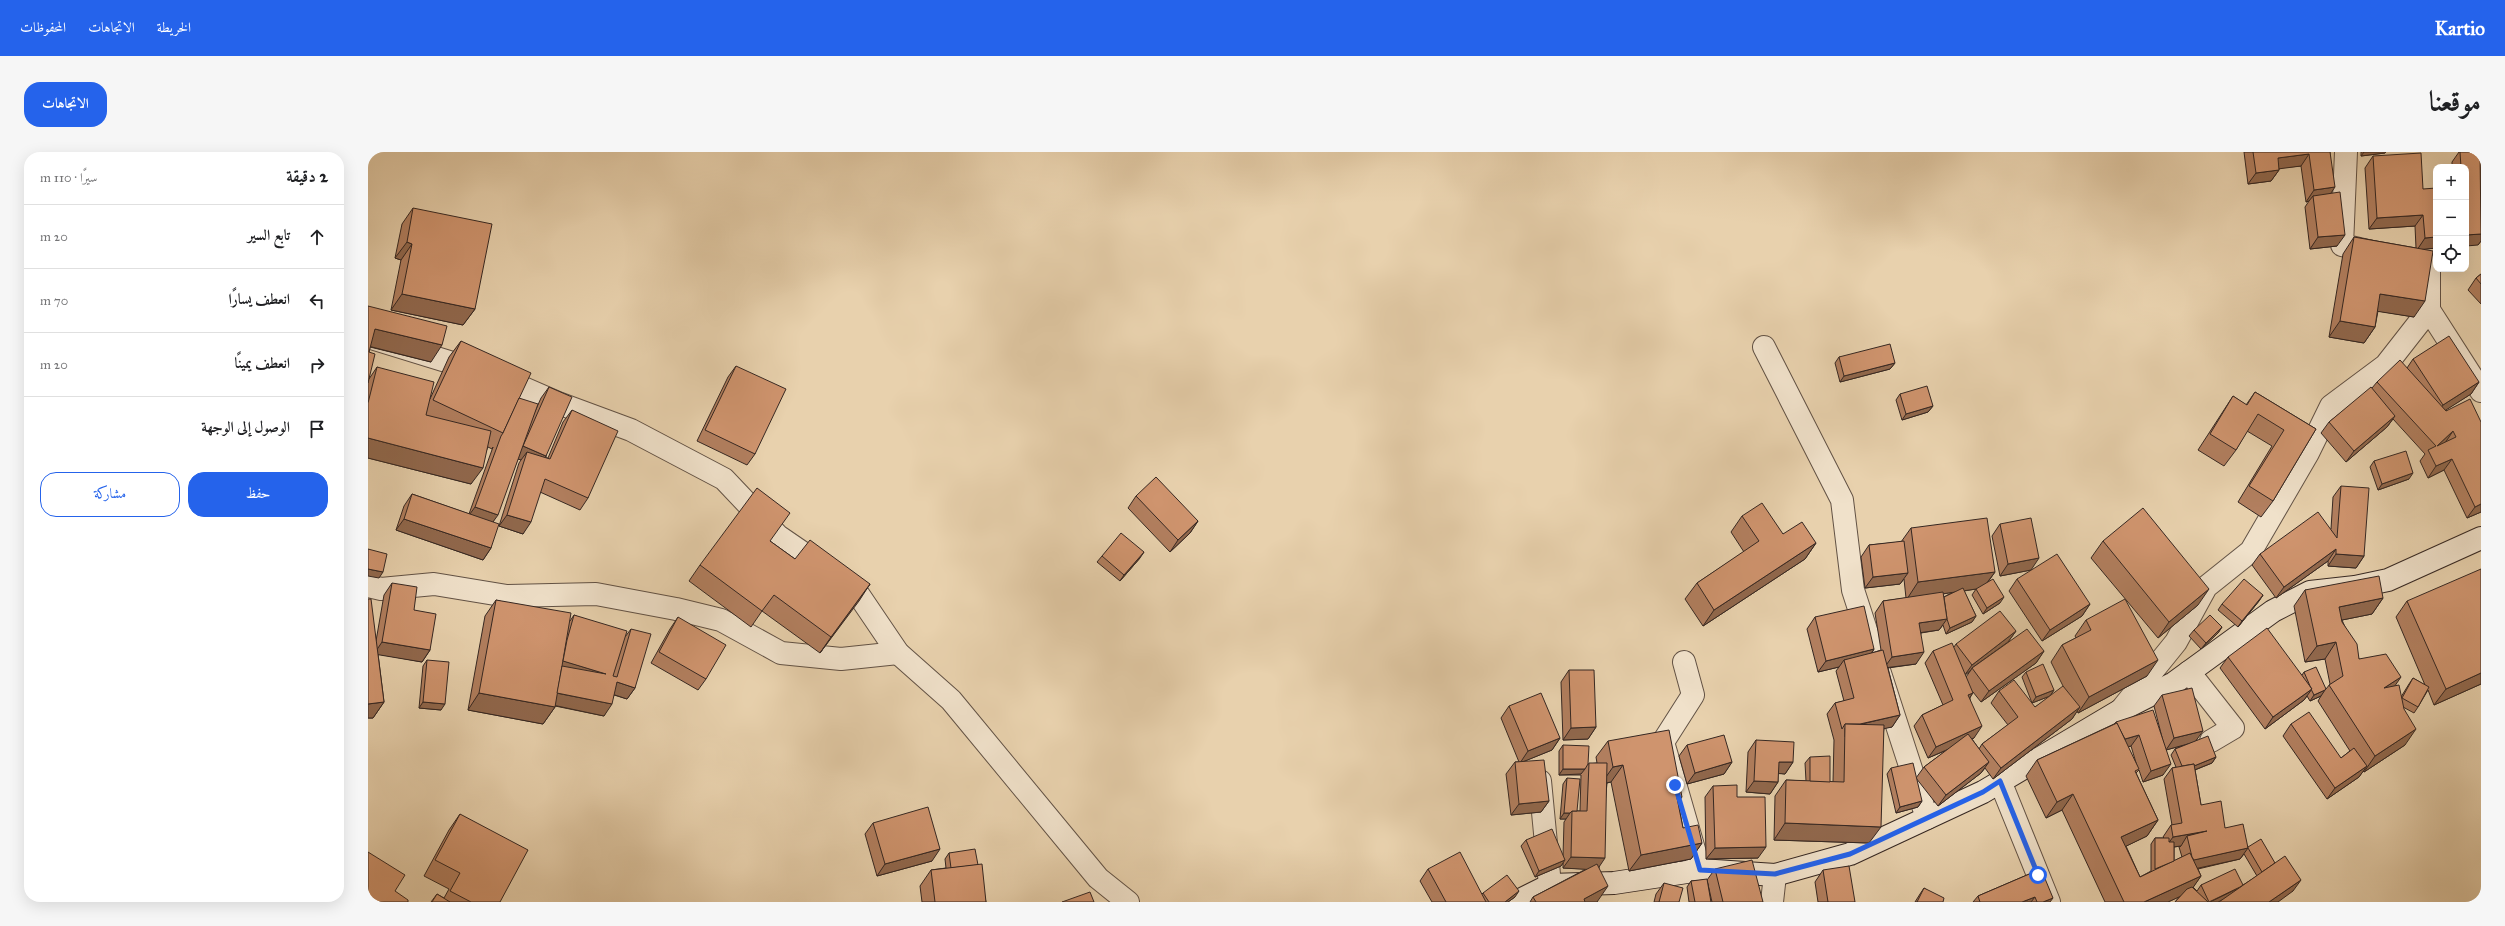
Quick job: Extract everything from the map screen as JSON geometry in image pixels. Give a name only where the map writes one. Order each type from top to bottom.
[{"type":"street","points":[[2346,152],[2342,245],[2429,266],[2429,310],[2481,391]]},
{"type":"street","points":[[2121,710],[2176,642],[2206,587],[2251,550],[2308,453],[2331,406],[2386,365],[2429,310]]},
{"type":"street","points":[[368,337],[498,377],[558,403],[631,430],[724,478],[778,536],[854,588],[898,653],[951,700],[1098,878],[1128,902]]},
{"type":"street","points":[[1764,347],[1842,500],[1853,590],[1927,818]]},
{"type":"street","points":[[1516,902],[1550,885],[1614,883],[1700,870],[1775,874],[1850,854],[1983,792],[2121,710],[2174,683],[2273,611],[2310,592],[2355,587],[2388,580],[2481,538]]},
{"type":"street","points":[[368,586],[381,589],[434,584],[507,596],[596,594],[676,609],[721,620],[781,653],[841,659],[898,653]]},
{"type":"street","points":[[1684,662],[1693,695],[1663,742],[1700,870]]},
{"type":"street","points":[[2189,672],[2233,728],[2211,741]]},
{"type":"street","points":[[1540,781],[1550,885]]},
{"type":"street","points":[[2000,781],[2049,902]]},
{"type":"street","points":[[1772,902],[1775,874]]},
{"type":"building","points":[[2253,152],[2330,152],[2335,187],[2314,190],[2309,154],[2278,158],[2279,170],[2256,173]]},
{"type":"building","points":[[2460,152],[2480,152],[2481,234],[2469,235],[2469,164],[2461,164]]},
{"type":"building","points":[[2421,153],[2423,189],[2433,188],[2433,237],[2425,238],[2423,215],[2377,218],[2373,156]]},
{"type":"building","points":[[2340,192],[2345,235],[2318,237],[2313,196]]},
{"type":"building","points":[[413,208],[492,224],[475,309],[402,294],[412,244],[407,242]]},
{"type":"building","points":[[2354,237],[2433,251],[2425,301],[2380,294],[2375,327],[2340,321]]},
{"type":"building","points":[[2481,274],[2481,284],[2476,278]]},
{"type":"building","points":[[368,306],[447,326],[442,345],[375,329],[369,352],[375,354],[368,383]]},
{"type":"building","points":[[2449,336],[2479,382],[2443,405],[2413,359]]},
{"type":"building","points":[[461,341],[531,373],[503,433],[433,400]]},
{"type":"building","points":[[1890,344],[1895,363],[1844,376],[1839,357]]},
{"type":"building","points":[[2400,360],[2446,411],[2470,399],[2481,422],[2481,504],[2475,507],[2452,459],[2436,466],[2428,450],[2436,446],[2377,382]],"holes":[[[2453,431],[2456,437],[2437,446]]]},
{"type":"building","points":[[736,366],[786,389],[755,454],[705,430]]},
{"type":"building","points":[[377,367],[434,382],[426,415],[491,431],[483,468],[368,438],[368,403]]},
{"type":"building","points":[[1927,386],[1933,406],[1906,414],[1900,394]]},
{"type":"building","points":[[549,387],[572,397],[546,456],[523,446]]},
{"type":"building","points":[[2371,387],[2395,416],[2354,451],[2329,422]]},
{"type":"building","points":[[2255,392],[2316,429],[2273,501],[2249,486],[2284,430],[2258,414],[2236,450],[2210,434],[2233,396],[2247,405]]},
{"type":"building","points":[[519,398],[538,404],[498,515],[475,507],[501,436]]},
{"type":"building","points":[[572,410],[618,431],[588,498],[545,479],[531,522],[507,515],[527,452],[550,459]]},
{"type":"building","points":[[2406,451],[2413,473],[2382,484],[2374,461]]},
{"type":"building","points":[[1156,477],[1198,521],[1178,540],[1136,496]]},
{"type":"building","points":[[2341,486],[2369,488],[2364,556],[2336,554],[2336,549],[2284,587],[2260,554],[2318,512],[2337,538]]},
{"type":"building","points":[[757,488],[790,513],[770,541],[795,559],[810,540],[870,584],[831,637],[774,595],[762,611],[700,565]]},
{"type":"building","points":[[412,494],[499,524],[491,548],[404,519]]},
{"type":"building","points":[[1762,503],[1783,534],[1802,522],[1816,543],[1714,610],[1697,583],[1759,541],[1742,516]]},
{"type":"building","points":[[2143,508],[2209,589],[2169,622],[2103,541]]},
{"type":"building","points":[[1987,518],[1995,572],[1918,582],[1911,528]]},
{"type":"building","points":[[2031,518],[2039,558],[2008,564],[2000,524]]},
{"type":"building","points":[[1121,533],[1144,552],[1124,575],[1102,556]]},
{"type":"building","points":[[1904,541],[1908,573],[1873,577],[1869,545]]},
{"type":"building","points":[[368,549],[387,554],[383,572],[368,569]]},
{"type":"building","points":[[2057,554],[2090,604],[2050,630],[2017,579]]},
{"type":"building","points":[[2481,569],[2481,673],[2446,689],[2407,601]]},
{"type":"building","points":[[2379,576],[2383,598],[2339,607],[2342,622],[2357,644],[2359,659],[2386,654],[2401,677],[2384,688],[2399,685],[2404,709],[2416,729],[2375,756],[2329,685],[2343,676],[2336,642],[2317,646],[2305,590]]},
{"type":"building","points":[[1993,579],[2004,597],[1987,608],[1976,589]]},
{"type":"building","points":[[2244,579],[2263,595],[2242,621],[2222,604]]},
{"type":"building","points":[[392,583],[417,587],[414,610],[436,614],[430,650],[382,642]]},
{"type":"building","points":[[1963,588],[1976,616],[1950,628],[1947,619],[1944,597]]},
{"type":"building","points":[[1943,592],[1947,619],[1919,623],[1924,652],[1892,657],[1883,601]]},
{"type":"building","points":[[368,599],[371,599],[384,702],[368,704]]},
{"type":"building","points":[[2125,599],[2158,660],[2089,697],[2062,645],[2091,630],[2086,620]]},
{"type":"building","points":[[496,600],[571,613],[555,707],[479,693]]},
{"type":"building","points":[[1864,606],[1874,649],[1826,661],[1815,617]]},
{"type":"building","points":[[2000,611],[2016,631],[1972,665],[1956,644]]},
{"type":"building","points":[[574,615],[627,631],[613,676],[617,677],[631,629],[651,634],[635,688],[617,682],[612,704],[557,693],[562,666],[606,674],[563,661]]},
{"type":"building","points":[[2210,615],[2222,627],[2206,643],[2194,630]]},
{"type":"building","points":[[678,617],[726,645],[706,679],[659,652]]},
{"type":"building","points":[[2267,628],[2312,689],[2273,717],[2228,657]]},
{"type":"building","points":[[2027,629],[2044,651],[1989,691],[1972,668]]},
{"type":"building","points":[[1952,643],[1973,693],[1968,695],[1982,726],[1936,747],[1922,715],[1953,700],[1933,651]]},
{"type":"building","points":[[1883,650],[1900,715],[1860,724],[1845,724],[1842,729],[1835,703],[1854,698],[1844,660]]},
{"type":"building","points":[[427,660],[449,662],[445,704],[423,702]]},
{"type":"building","points":[[2043,664],[2054,690],[2036,697],[2026,672]]},
{"type":"building","points":[[2316,667],[2326,689],[2314,695],[2304,672]]},
{"type":"building","points":[[1569,670],[1594,670],[1596,727],[1571,728]]},
{"type":"building","points":[[2413,678],[2429,687],[2418,707],[2402,698]]},
{"type":"building","points":[[2014,680],[2035,707],[2063,686],[2080,707],[2001,768],[1982,744],[2018,717],[1999,691]]},
{"type":"building","points":[[2192,688],[2203,731],[2174,738],[2162,695]]},
{"type":"building","points":[[1541,693],[1560,738],[1528,751],[1509,706]]},
{"type":"building","points":[[2153,710],[2171,764],[2151,771],[2139,735],[2125,739],[2116,722]]},
{"type":"building","points":[[2309,712],[2341,758],[2354,748],[2367,766],[2335,788],[2291,724]]},
{"type":"building","points":[[2117,723],[2139,769],[2135,771],[2158,820],[2121,837],[2140,877],[2190,853],[2201,876],[2144,902],[2124,902],[2073,794],[2057,802],[2037,760]]},
{"type":"building","points":[[1845,724],[1884,725],[1881,827],[1785,823],[1786,780],[1844,782]]},
{"type":"building","points":[[1669,730],[1682,797],[1677,798],[1683,828],[1698,825],[1702,843],[1641,855],[1623,765],[1613,767],[1608,741]]},
{"type":"building","points":[[1968,734],[1989,762],[1946,795],[1924,767]]},
{"type":"building","points":[[1724,735],[1732,762],[1695,773],[1687,745]]},
{"type":"building","points":[[2208,736],[2216,757],[2194,766],[2194,764],[2182,766],[2175,749]]},
{"type":"building","points":[[1756,740],[1794,742],[1793,762],[1779,762],[1778,782],[1754,781]]},
{"type":"building","points":[[1563,745],[1589,746],[1588,764],[1585,769],[1563,769]]},
{"type":"building","points":[[1830,756],[1830,782],[1810,781],[1810,757]]},
{"type":"building","points":[[1544,760],[1549,801],[1519,804],[1515,762]]},
{"type":"building","points":[[1589,763],[1607,763],[1605,858],[1571,857],[1572,811],[1587,811]]},
{"type":"building","points":[[1913,763],[1922,801],[1900,807],[1891,768]]},
{"type":"building","points":[[2194,764],[2201,805],[2221,801],[2225,828],[2243,824],[2248,848],[2194,860],[2187,836],[2207,831],[2173,837],[2171,825],[2182,823],[2172,768]]},
{"type":"building","points":[[1567,778],[1580,779],[1577,811],[1564,813]]},
{"type":"building","points":[[1737,785],[1737,797],[1765,797],[1766,847],[1715,848],[1713,786]]},
{"type":"building","points":[[928,807],[940,849],[885,864],[873,823]]},
{"type":"building","points":[[460,814],[528,850],[500,902],[471,902],[450,891],[460,873],[435,860]]},
{"type":"building","points":[[1552,829],[1565,860],[1539,871],[1526,840]]},
{"type":"building","points":[[2155,838],[2169,838],[2169,842],[2174,842],[2174,861],[2155,869]]},
{"type":"building","points":[[2261,839],[2275,863],[2262,872],[2248,848]]},
{"type":"building","points":[[975,849],[978,865],[951,868],[949,853]]},
{"type":"building","points":[[368,852],[405,875],[395,891],[408,900],[408,902],[368,902]]},
{"type":"building","points":[[1460,852],[1486,902],[1446,902],[1428,869]]},
{"type":"building","points":[[2285,856],[2301,880],[2269,902],[2219,902]]},
{"type":"building","points":[[1752,860],[1763,902],[1723,902],[1715,869]]},
{"type":"building","points":[[982,864],[986,902],[935,902],[931,870]]},
{"type":"building","points":[[1597,864],[1608,886],[1584,899],[1585,902],[1536,902],[1533,897]]},
{"type":"building","points":[[1849,866],[1855,902],[1828,902],[1823,870]]},
{"type":"building","points":[[2041,869],[2053,898],[2043,902],[2037,902],[2035,897],[2022,902],[1980,902],[1978,896]]},
{"type":"building","points":[[2235,869],[2243,885],[2209,902],[2201,885]]},
{"type":"building","points":[[1507,875],[1519,891],[1505,902],[1489,902],[1483,893]]},
{"type":"building","points":[[1707,879],[1711,902],[1695,902],[1691,881]]},
{"type":"building","points":[[1664,883],[1683,888],[1679,902],[1659,902]]},
{"type":"building","points":[[2192,887],[2208,902],[2175,902],[2187,889]]},
{"type":"building","points":[[1924,888],[1944,898],[1943,902],[1917,902]]},
{"type":"building","points":[[1090,892],[1094,902],[1062,902]]},
{"type":"building","points":[[437,894],[450,902],[432,902]]},
{"type":"route","points":[[1675,785],[1700,870],[1775,874],[1850,854],[1983,792],[2000,781],[2038,875]]}]
